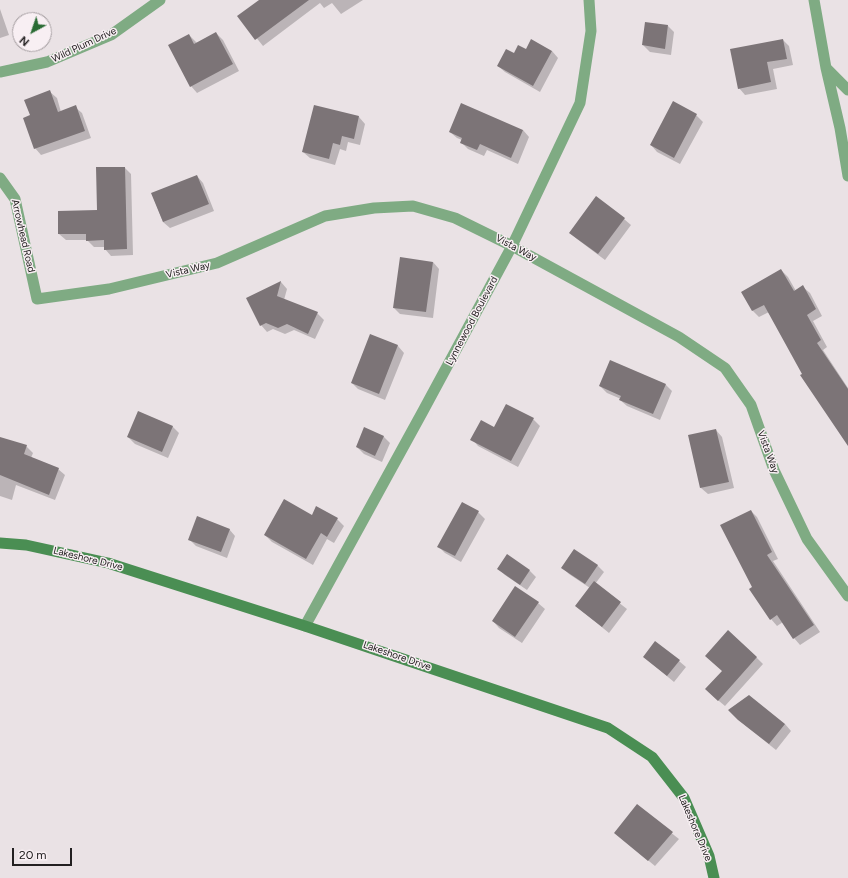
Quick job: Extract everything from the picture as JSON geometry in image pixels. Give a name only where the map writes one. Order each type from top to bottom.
[{"type":"main road","name":"Lakeshore Drive","points":[[0,543],[26,545],[108,563],[305,626],[608,728],[652,757],[684,798],[709,856],[714,878]]},
{"type":"street","name":"Wild Plum Drive","points":[[0,72],[47,62],[111,35],[160,0]]},
{"type":"street","name":"Lynnewood Boulevard","points":[[305,626],[512,246],[580,103],[591,30],[588,0]]},
{"type":"street","points":[[814,0],[826,68],[840,128],[848,176]]},
{"type":"street","points":[[826,68],[848,90]]},
{"type":"street","name":"Arrowhead Road","points":[[0,178],[15,199],[37,299]]},
{"type":"street","name":"Vista Way","points":[[37,299],[108,289],[217,263],[325,216],[374,208],[413,206],[455,218],[512,246],[679,337],[725,368],[751,405],[774,470],[807,539],[848,596]]},
{"type":"building","points":[[259,0],[309,0],[255,40],[237,16]]},
{"type":"building","points":[[645,22],[668,25],[665,49],[642,45]]},
{"type":"building","points":[[216,32],[233,64],[190,87],[168,45],[189,34],[194,44]]},
{"type":"building","points":[[531,39],[552,51],[533,86],[497,66],[506,49],[514,53],[518,45],[526,49]]},
{"type":"building","points":[[783,39],[787,59],[767,62],[771,82],[738,89],[730,49]]},
{"type":"building","points":[[50,90],[58,112],[76,105],[85,131],[34,149],[23,118],[30,115],[24,100]]},
{"type":"building","points":[[673,101],[697,114],[674,158],[650,145]]},
{"type":"building","points":[[461,103],[523,130],[511,158],[480,144],[477,150],[460,143],[462,138],[449,132]]},
{"type":"building","points":[[314,105],[359,116],[354,139],[342,136],[340,145],[333,143],[329,159],[302,152]]},
{"type":"building","points":[[96,167],[125,167],[127,249],[104,250],[104,240],[86,241],[86,234],[58,234],[58,211],[97,210]]},
{"type":"building","points":[[197,175],[209,204],[163,222],[151,193]]},
{"type":"building","points":[[596,196],[625,218],[598,254],[569,233]]},
{"type":"building","points":[[400,257],[433,262],[426,312],[393,308]]},
{"type":"building","points":[[781,269],[794,291],[803,285],[816,309],[807,315],[821,340],[817,343],[848,389],[848,446],[800,375],[802,374],[764,305],[752,311],[741,292]]},
{"type":"building","points":[[281,281],[277,296],[318,312],[308,334],[287,324],[278,328],[266,323],[260,326],[246,298]]},
{"type":"building","points":[[370,334],[398,345],[379,394],[351,383]]},
{"type":"building","points":[[610,360],[666,384],[653,414],[619,400],[621,396],[599,386]]},
{"type":"building","points":[[506,404],[534,418],[511,461],[470,440],[481,420],[494,427]]},
{"type":"building","points":[[138,411],[173,426],[162,452],[127,437]]},
{"type":"building","points":[[364,427],[384,436],[375,456],[356,447]]},
{"type":"building","points":[[716,429],[729,482],[700,488],[688,435]]},
{"type":"building","points":[[0,437],[27,445],[24,454],[59,468],[49,495],[0,475]]},
{"type":"building","points":[[284,499],[312,515],[316,506],[338,518],[327,537],[321,533],[306,559],[264,535]]},
{"type":"building","points":[[462,502],[479,511],[455,556],[437,547]]},
{"type":"building","points":[[751,510],[772,552],[767,555],[814,625],[793,639],[777,615],[770,620],[749,589],[752,587],[720,525]]},
{"type":"building","points":[[197,516],[230,529],[221,552],[188,540]]},
{"type":"building","points":[[574,549],[598,565],[585,584],[561,568]]},
{"type":"building","points":[[507,554],[530,570],[520,585],[497,569]]},
{"type":"building","points":[[594,581],[621,602],[602,627],[575,606]]},
{"type":"building","points":[[515,586],[539,602],[515,637],[492,621]]},
{"type":"building","points":[[728,630],[757,657],[718,701],[705,689],[722,671],[705,656]]},
{"type":"building","points":[[655,641],[680,660],[667,676],[643,657]]},
{"type":"building","points":[[749,695],[785,724],[769,744],[738,720],[728,710]]},
{"type":"building","points":[[637,804],[673,832],[648,861],[614,833]]}]
